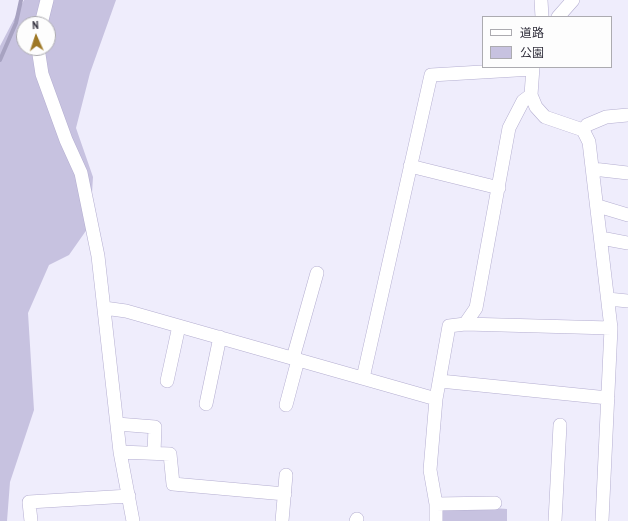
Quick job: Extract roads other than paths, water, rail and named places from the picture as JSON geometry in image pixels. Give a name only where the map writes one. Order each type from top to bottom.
[{"type":"street","points":[[43,16],[47,0]]},
{"type":"street","points":[[541,0],[542,16]]},
{"type":"street","points":[[559,16],[574,0]]},
{"type":"street","points":[[40,56],[44,80],[81,173],[98,256],[120,452],[133,521]]},
{"type":"street","points":[[363,378],[431,75],[533,68],[531,95],[536,107],[545,117],[583,130],[589,142],[602,238],[611,328],[602,521]]},
{"type":"street","points":[[465,324],[476,308],[509,128],[524,101],[531,95]]},
{"type":"street","points":[[583,130],[587,125],[606,117],[628,115]]},
{"type":"street","points":[[410,166],[499,188]]},
{"type":"street","points":[[593,169],[628,173]]},
{"type":"street","points":[[598,206],[628,215]]},
{"type":"street","points":[[602,238],[628,243]]},
{"type":"street","points":[[286,406],[316,273]]},
{"type":"street","points":[[608,299],[628,301]]},
{"type":"street","points":[[104,308],[126,310],[436,399]]},
{"type":"street","points":[[436,521],[436,504],[430,470],[436,399],[449,326],[465,324],[611,328]]},
{"type":"street","points":[[166,381],[179,326]]},
{"type":"street","points":[[206,404],[220,337]]},
{"type":"street","points":[[440,380],[608,398]]},
{"type":"street","points":[[117,424],[155,427],[154,453]]},
{"type":"street","points":[[555,521],[560,425]]},
{"type":"street","points":[[120,452],[170,454],[173,484],[285,494]]},
{"type":"street","points":[[282,521],[286,475]]},
{"type":"street","points":[[31,521],[29,502],[128,496]]},
{"type":"street","points":[[436,504],[495,503]]},
{"type":"waterway","points":[[0,60],[16,23],[21,0]]}]
